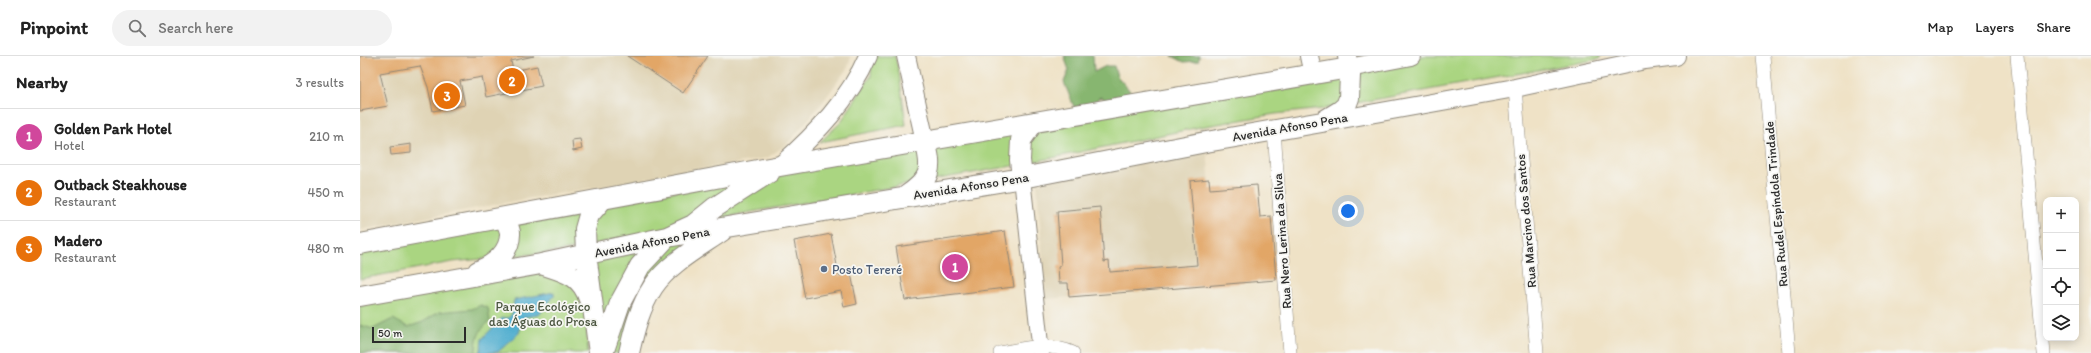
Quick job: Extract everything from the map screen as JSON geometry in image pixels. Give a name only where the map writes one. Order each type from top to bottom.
[{"type":"main road","points":[[603,353],[620,303],[640,266],[667,237],[693,225],[714,208],[780,166],[808,141],[837,107],[862,69],[868,56]]},
{"type":"main road","points":[[906,56],[929,153],[929,170],[927,177],[922,185],[906,196]]},
{"type":"main road","points":[[1309,56],[1312,75]]},
{"type":"main road","points":[[360,244],[780,166],[1312,75],[1348,62],[1411,56]]},
{"type":"main road","name":"Avenida Afonso Pena","points":[[360,296],[541,264],[667,237],[906,196],[1022,178],[1274,130],[1515,88],[1610,62],[1676,56]]},
{"type":"main road","points":[[1322,122],[1346,106],[1349,98],[1350,75],[1348,62]]},
{"type":"main road","points":[[1022,178],[1020,160],[1021,140],[1034,122]]},
{"type":"main road","points":[[599,353],[586,254],[586,222],[589,215],[602,200]]},
{"type":"main road","points":[[458,279],[489,267],[502,254],[510,232],[505,217]]},
{"type":"main road","points":[[629,353],[636,323],[654,287],[673,267],[728,227]]},
{"type":"main road","points":[[541,264],[581,281],[586,288],[594,314]]},
{"type":"street","points":[[851,86],[858,56]]},
{"type":"street","name":"Rua Rudel Espíndola Trindade","points":[[1763,56],[1789,353]]},
{"type":"street","points":[[2017,56],[2044,353]]},
{"type":"street","name":"Rua Marcino dos Santos","points":[[1515,88],[1537,353]]},
{"type":"street","name":"Rua Nero Lerina da Silva","points":[[1274,130],[1290,353]]},
{"type":"street","points":[[1022,178],[1041,349]]},
{"type":"street","points":[[1000,353],[1061,348],[1073,353]]},
{"type":"shaded area","points":[[360,56],[851,56],[848,67],[822,103],[787,144],[767,158],[514,201],[360,230]]},
{"type":"shaded area","points":[[1207,149],[1218,285],[1046,299],[1037,183]]},
{"type":"green space","points":[[872,56],[895,56],[899,73],[906,125],[820,142],[840,123],[871,76]]},
{"type":"green space","points":[[1064,56],[1093,56],[1094,72],[1106,66],[1114,66],[1117,76],[1130,91],[1125,100],[1113,103],[1100,97],[1093,104],[1074,107],[1064,82],[1069,70]]},
{"type":"green space","points":[[1172,56],[1200,56],[1198,61],[1184,62]]},
{"type":"green space","points":[[1417,56],[1601,56],[1599,59],[1323,109],[1275,114],[1200,127],[1018,165],[751,212],[562,251],[452,262],[360,279],[360,249]]},
{"type":"green space","points":[[711,235],[678,252],[621,353],[607,353],[593,262]]},
{"type":"green space","name":"Parque Ecológico das Águas do Prosa","points":[[545,272],[562,274],[580,297],[586,315],[588,353],[360,353],[360,306]]},
{"type":"green space","points":[[481,305],[488,308],[490,321],[478,335],[476,353],[360,353],[360,325],[373,329],[393,319],[408,327],[423,322],[439,312],[472,309]]},
{"type":"water","points":[[554,292],[554,296],[539,315],[524,317],[519,333],[498,352],[479,353],[481,350],[482,339],[502,318],[508,318],[512,314],[514,300]]},
{"type":"building","points":[[360,56],[534,56],[511,61],[513,71],[537,66],[542,86],[486,97],[482,77],[460,81],[465,105],[433,111],[428,87],[420,66],[380,73],[388,106],[360,111]]},
{"type":"building","points":[[627,56],[708,56],[683,93]]},
{"type":"building","points":[[580,139],[582,149],[573,151],[572,140]]},
{"type":"building","points":[[411,144],[411,153],[391,155],[390,147]]},
{"type":"building","points":[[1209,179],[1210,189],[1257,185],[1260,217],[1271,216],[1276,280],[1069,297],[1068,283],[1059,283],[1058,266],[1061,265],[1057,211],[1100,207],[1104,262],[1109,261],[1110,272],[1197,265],[1190,181]]},
{"type":"building","points":[[1005,231],[1014,287],[905,300],[896,247]]},
{"type":"building","points":[[831,234],[839,276],[851,273],[857,304],[844,307],[841,291],[805,298],[794,241]]},
{"type":"place","name":"Outback Steakhouse","points":[[512,81]]},
{"type":"place","name":"Madero","points":[[447,96]]},
{"type":"place","name":"Golden Park Hotel","points":[[955,267]]},
{"type":"place","name":"Posto Tereré","points":[[824,269]]}]
